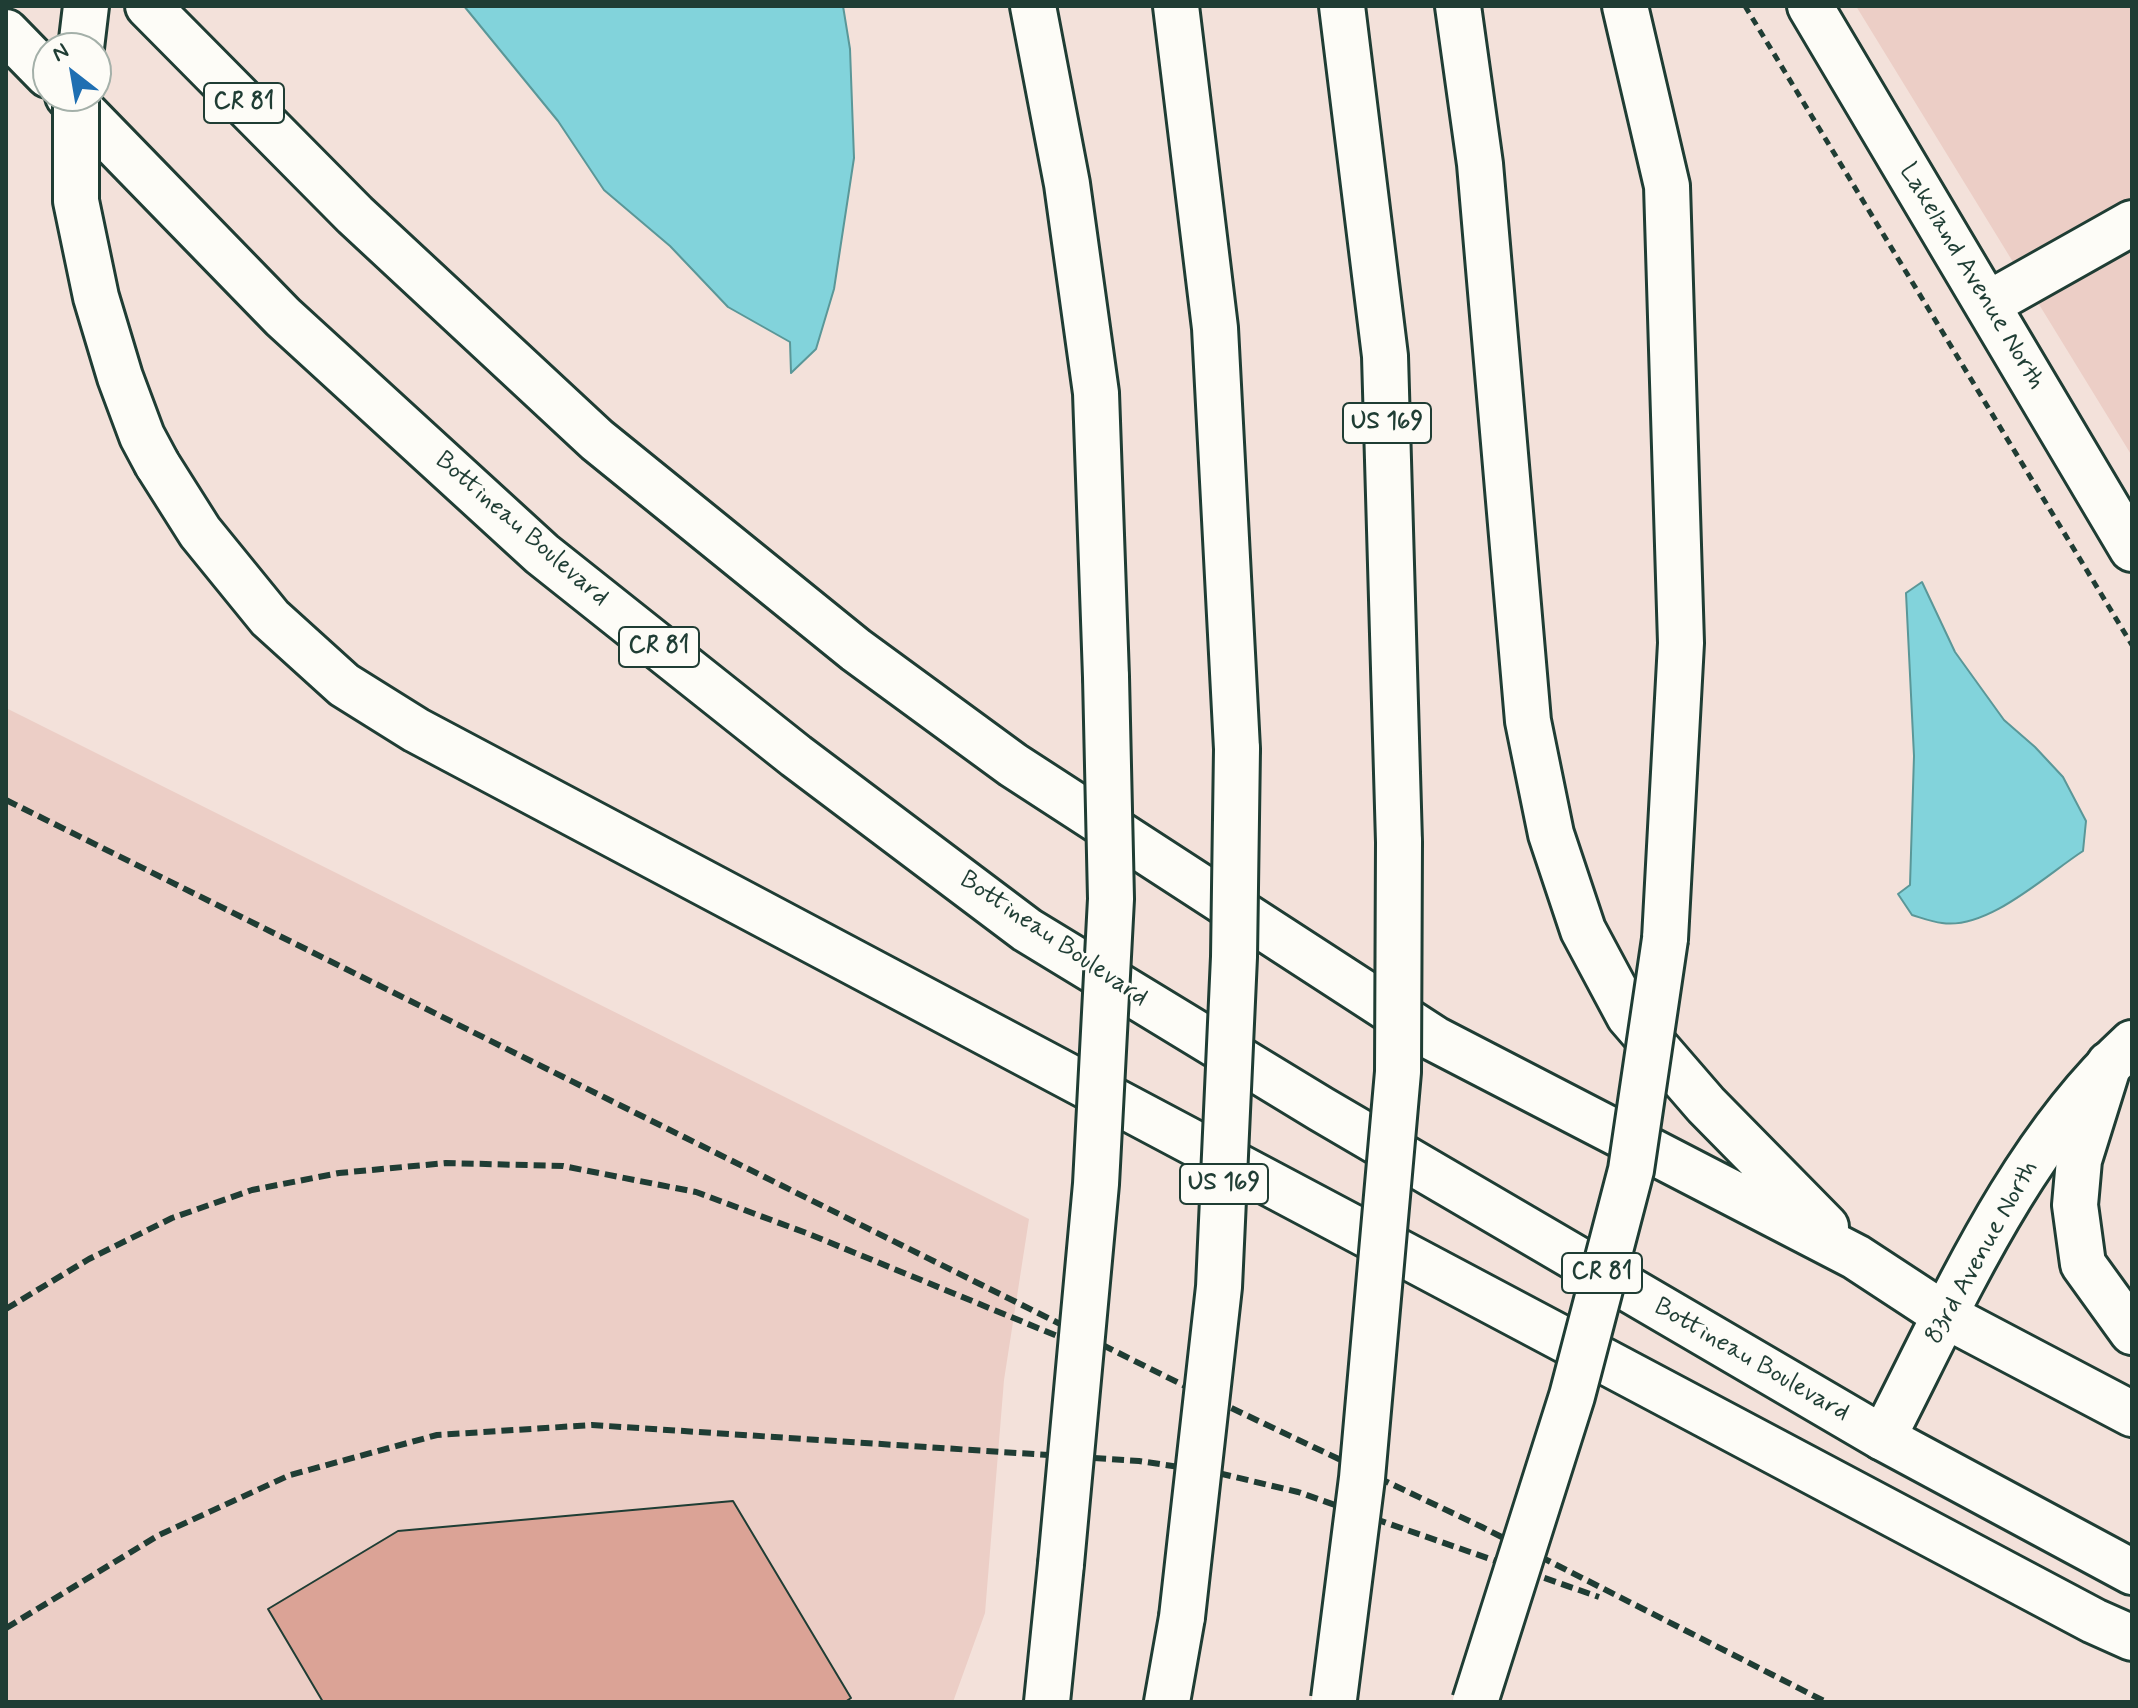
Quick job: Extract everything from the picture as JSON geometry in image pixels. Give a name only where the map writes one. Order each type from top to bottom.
[{"type":"main road","points":[[83,32],[86,6]]},
{"type":"main road","name":"CR 81","points":[[148,6],[355,215],[597,440],[856,650],[1013,765],[1435,1039],[1856,1257],[1946,1316],[2132,1414]]},
{"type":"main road","points":[[1033,6],[1067,184],[1096,393],[1111,883],[1096,1184],[1047,1702]]},
{"type":"main road","name":"US 169","points":[[1167,1702],[1182,1617],[1219,1287],[1234,957],[1237,749],[1215,328],[1176,6]]},
{"type":"main road","name":"US 169","points":[[1334,1701],[1362,1478],[1398,1072],[1399,842],[1385,356],[1342,6]]},
{"type":"main road","points":[[1458,6],[1480,164],[1528,721],[1551,834],[1583,930],[1629,1016],[1706,1105],[1856,1257]]},
{"type":"main road","points":[[1475,1702],[1572,1396],[1631,1170],[1665,939],[1681,643],[1667,186],[1625,6]]},
{"type":"main road","name":"Lakeland Avenue North","points":[[1810,6],[2132,549]]},
{"type":"main road","points":[[6,32],[32,59]]},
{"type":"main road","points":[[76,112],[76,201],[93,283],[120,377],[142,436],[200,532],[270,618],[344,685],[416,730],[2037,1591],[2132,1638]]},
{"type":"main road","name":"Bottineau Boulevard","points":[[84,112],[283,317],[542,554],[796,756],[1027,930],[1335,1117],[1883,1438],[2132,1572]]},
{"type":"main road","points":[[1988,304],[2132,223]]},
{"type":"main road","points":[[2120,1054],[2079,1160],[2075,1205],[2083,1264],[2132,1332]]},
{"type":"main road","name":"83rd Avenue North","points":[[1883,1438],[1980,1247],[2037,1154],[2120,1054]]},
{"type":"path","points":[[1745,6],[2132,645]]},
{"type":"shaded area","points":[[1856,6],[2132,6],[2132,456]]},
{"type":"shaded area","points":[[6,708],[1029,1219],[1004,1380],[985,1613],[953,1702],[6,1702]]},
{"type":"water","points":[[464,6],[843,6],[850,49],[854,158],[834,289],[816,349],[791,373],[790,342],[728,307],[670,246],[604,190],[558,121]]},
{"type":"water","points":[[1922,582],[1955,652],[2004,720],[2063,777],[2086,821],[2083,851],[2016,899],[1997,910],[1960,923],[1938,922],[1912,915],[1898,894],[1910,885],[1914,756],[1906,593]]},
{"type":"building","points":[[733,1501],[851,1698],[845,1702],[323,1702],[268,1609],[398,1531]]},
{"type":"railway","points":[[6,800],[1187,1387],[1482,1527],[1826,1702]]},
{"type":"railway","points":[[6,1309],[89,1259],[172,1218],[252,1190],[339,1173],[446,1163],[563,1166],[696,1192],[809,1234],[1072,1342]]},
{"type":"railway","points":[[6,1628],[159,1535],[290,1475],[437,1435],[592,1425],[1139,1461],[1214,1472],[1298,1492],[1599,1597]]}]
